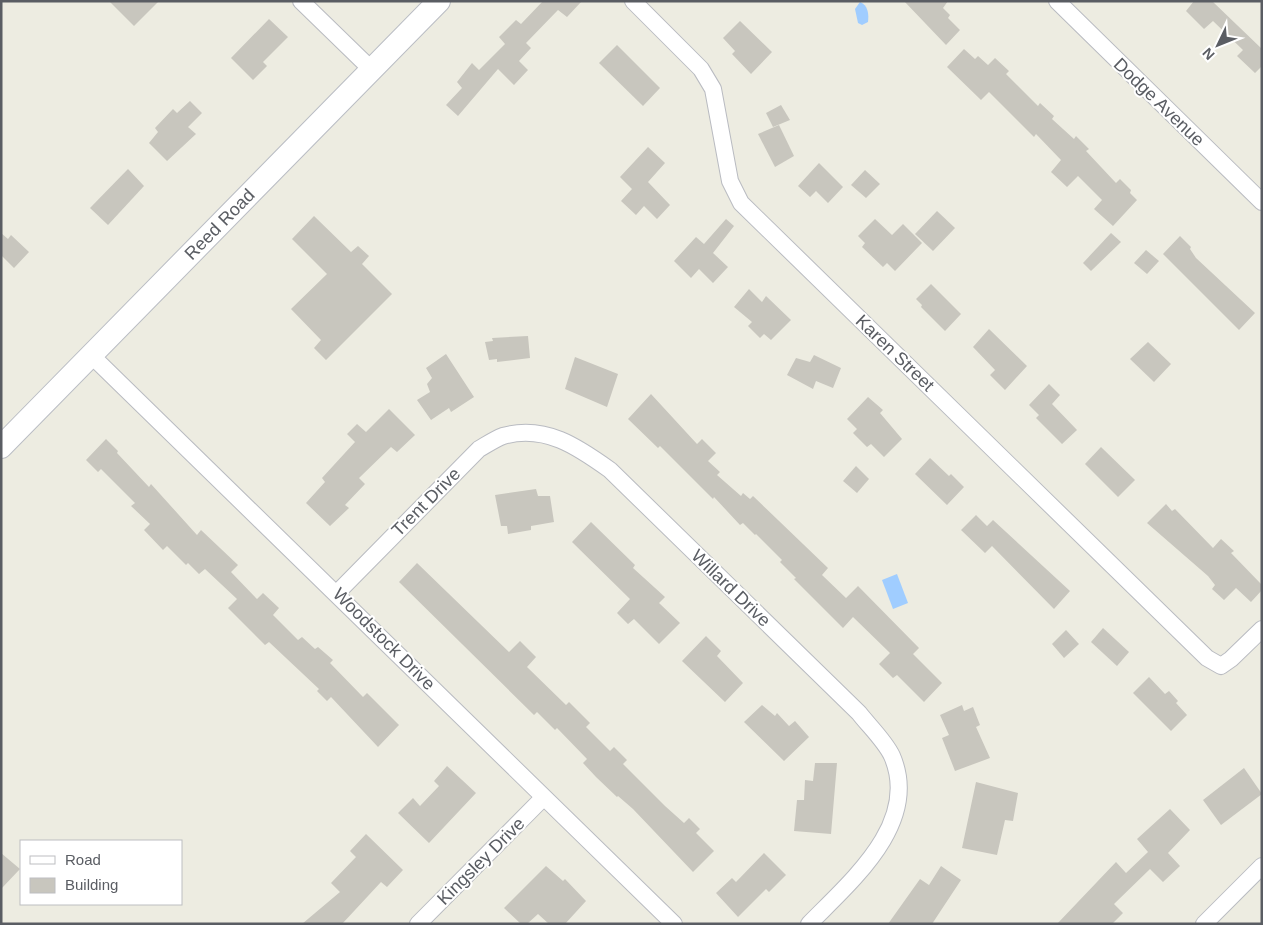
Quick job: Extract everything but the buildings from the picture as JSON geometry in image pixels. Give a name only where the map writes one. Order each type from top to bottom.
[{"type":"main road","name":"Reed Road","points":[[1,448],[439,1]]},
{"type":"street","points":[[301,1],[372,70]]},
{"type":"street","name":"Karen Street","points":[[633,1],[701,69],[713,89],[730,181],[742,203],[1206,658],[1221,666],[1232,659],[1262,629]]},
{"type":"street","name":"Dodge Avenue","points":[[1057,1],[1262,202]]},
{"type":"street","name":"Woodstock Drive","points":[[92,356],[337,593],[543,798],[674,924]]},
{"type":"street","name":"Trent Drive","points":[[337,593],[478,449],[502,436],[527,433]]},
{"type":"street","name":"Willard Drive","points":[[527,433],[552,435],[577,446],[610,470],[859,713],[891,755],[900,784],[895,813],[882,843],[861,872],[809,924]]},
{"type":"street","name":"Kingsley Drive","points":[[418,924],[543,798]]},
{"type":"street","points":[[1204,924],[1262,866]]},
{"type":"water","points":[[860,2],[866,8],[868,16],[868,22],[862,25],[858,23],[855,9]]},
{"type":"water","points":[[897,574],[908,603],[893,609],[882,580]]}]
